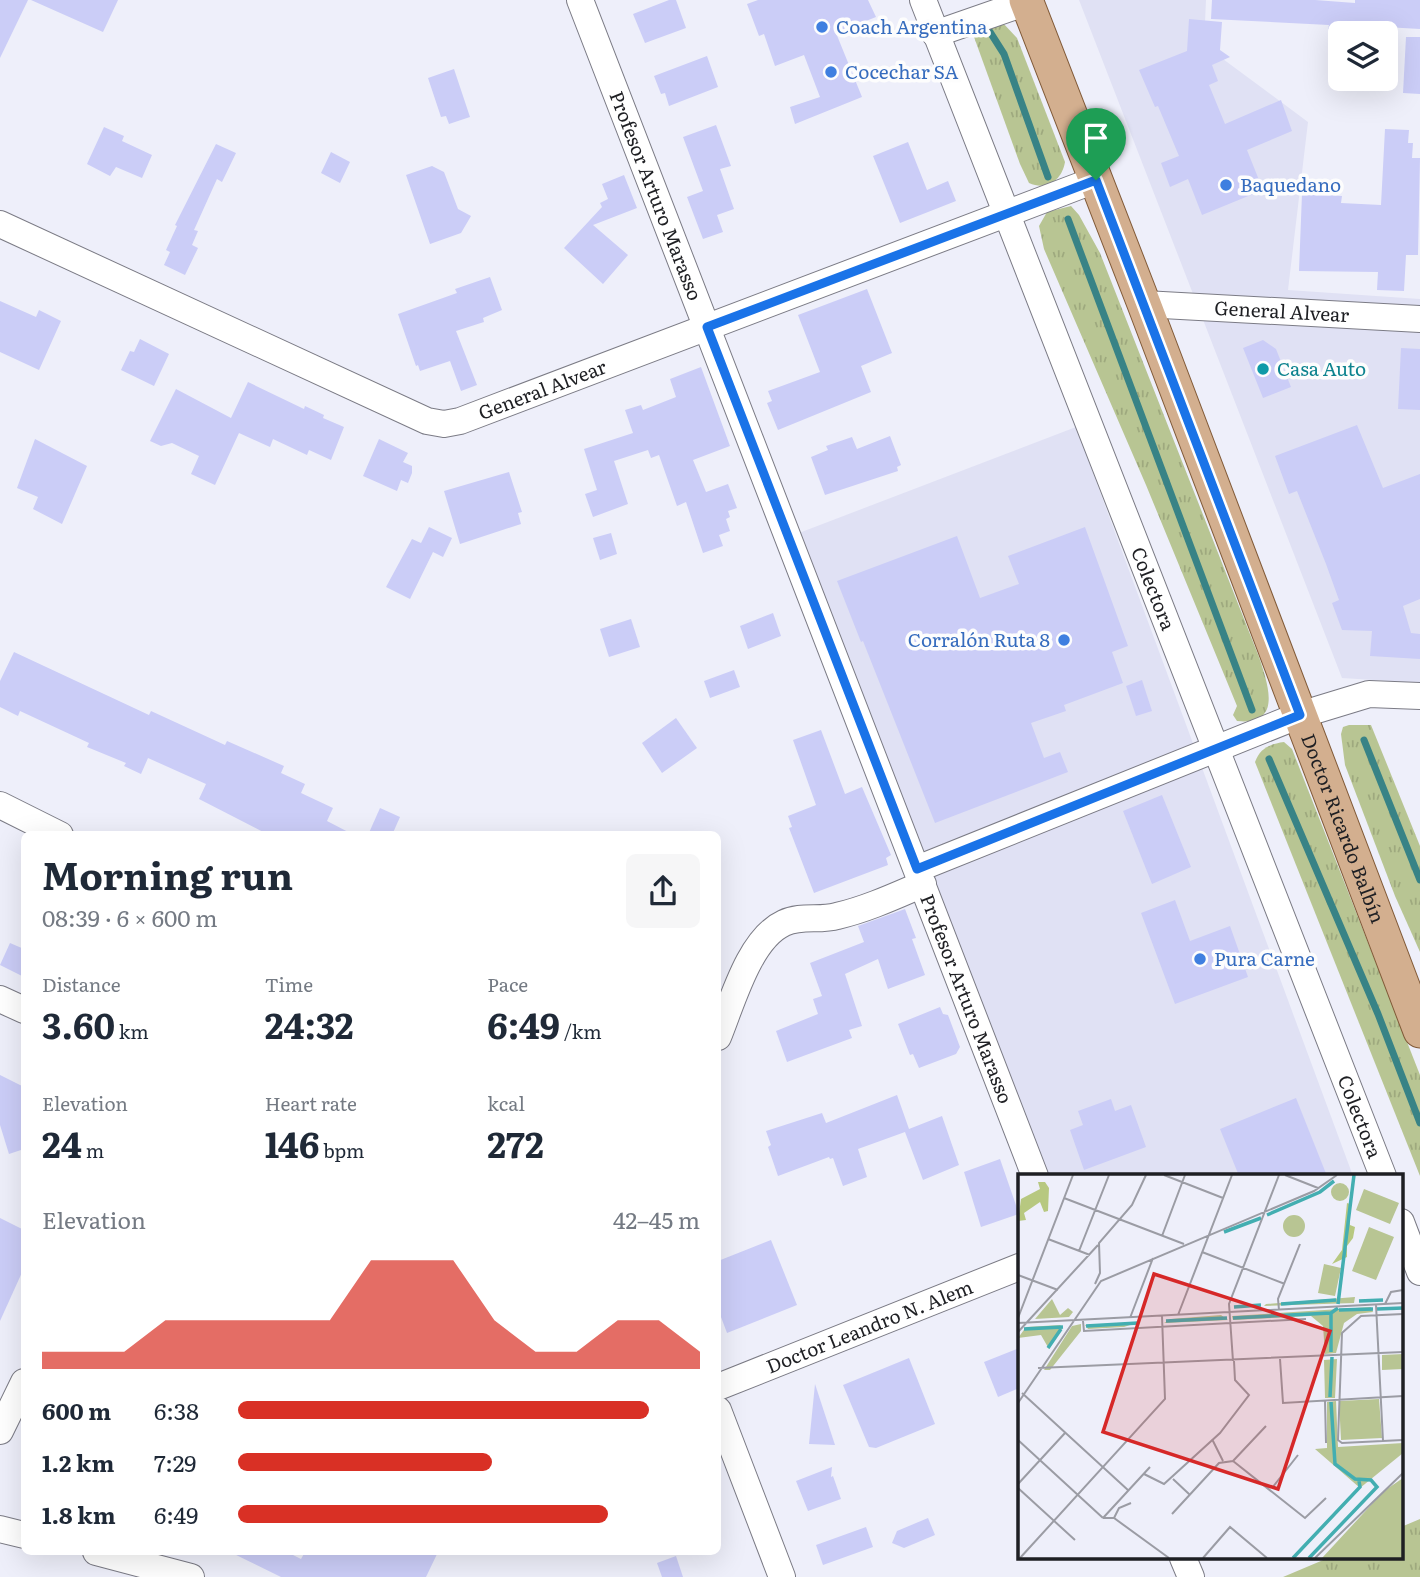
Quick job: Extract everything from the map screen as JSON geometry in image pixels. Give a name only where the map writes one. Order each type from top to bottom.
[{"type":"main road","name":"Doctor Ricardo Balbín","points":[[1026,1],[1300,715],[1411,984],[1420,1031]]},
{"type":"street","name":"Profesor Arturo Marasso","points":[[580,0],[1034,1174]]},
{"type":"street","name":"Colectora","points":[[923,0],[1382,1174]]},
{"type":"street","points":[[935,34],[1026,1]]},
{"type":"street","name":"General Alvear","points":[[0,224],[427,421],[444,425],[1096,180]]},
{"type":"street","name":"General Alvear","points":[[1144,304],[1420,318]]},
{"type":"street","points":[[721,1030],[752,955],[770,934],[784,923],[802,918],[835,917],[893,897],[920,876],[1300,715],[1369,694],[1420,696]]},
{"type":"street","points":[[0,805],[52,831]]},
{"type":"street","points":[[0,999],[21,1009]]},
{"type":"street","points":[[1402,1225],[1420,1272]]},
{"type":"street","name":"Doctor Leandro N. Alem","points":[[721,1386],[1018,1267]]},
{"type":"street","points":[[0,1431],[21,1388]]},
{"type":"street","points":[[721,1418],[782,1577]]},
{"type":"street","points":[[0,1529],[21,1534]]},
{"type":"street","points":[[107,1555],[191,1577]]},
{"type":"street","points":[[1184,1560],[1191,1577]]},
{"type":"shaded area","points":[[1079,0],[1206,0],[1204,45],[1308,122],[1288,290],[1420,299],[1420,683],[1342,678]]},
{"type":"shaded area","points":[[1076,427],[1352,1174],[1048,1174],[799,533]]},
{"type":"green space","points":[[1002,22],[1017,38],[1065,162],[1061,174],[1048,185],[1029,183],[974,37],[978,30]]},
{"type":"green space","points":[[1071,206],[1100,253],[1259,657],[1269,701],[1267,710],[1252,721],[1237,721],[1233,715],[1237,706],[1146,485],[1044,249],[1039,226],[1047,212]]},
{"type":"green space","points":[[1371,725],[1420,846],[1420,952],[1395,896],[1345,765],[1341,734],[1343,727]]},
{"type":"green space","points":[[1284,742],[1292,749],[1420,1075],[1420,1176],[1255,762],[1266,748]]},
{"type":"green space","points":[[1420,1519],[1420,1577],[1283,1577],[1323,1560],[1402,1560],[1402,1527]]},
{"type":"building","points":[[0,0],[28,0],[0,58]]},
{"type":"building","points":[[31,0],[118,0],[103,32]]},
{"type":"building","points":[[669,0],[676,0],[686,28],[645,43],[633,14]]},
{"type":"building","points":[[758,0],[868,0],[876,17],[836,33],[862,97],[795,124],[790,107],[820,97],[804,55],[775,66],[764,34],[759,36],[747,4]]},
{"type":"building","points":[[1212,0],[1315,0],[1355,3],[1355,0],[1420,0],[1420,29],[1398,28],[1398,21],[1328,21],[1328,25],[1211,19]]},
{"type":"building","points":[[1189,19],[1222,22],[1220,50],[1230,57],[1212,65],[1218,81],[1209,85],[1225,124],[1281,100],[1292,131],[1247,150],[1263,190],[1202,215],[1188,179],[1170,187],[1161,163],[1179,156],[1139,70],[1187,51]]},
{"type":"building","points":[[1406,37],[1420,37],[1420,94],[1403,93]]},
{"type":"building","points":[[707,56],[718,87],[669,106],[665,93],[661,94],[654,76]]},
{"type":"building","points":[[454,69],[470,117],[449,124],[446,116],[441,117],[428,78]]},
{"type":"building","points":[[716,125],[731,166],[720,169],[734,209],[717,215],[723,232],[703,239],[687,197],[703,191],[683,137]]},
{"type":"building","points":[[104,127],[124,136],[122,141],[152,155],[142,178],[116,167],[110,176],[87,164]]},
{"type":"building","points":[[1385,129],[1409,130],[1408,143],[1413,143],[1412,158],[1420,158],[1418,255],[1406,255],[1404,291],[1377,290],[1378,272],[1299,271],[1302,194],[1342,196],[1341,203],[1381,205]]},
{"type":"building","points":[[908,142],[927,190],[948,181],[956,201],[900,223],[873,156]]},
{"type":"building","points":[[216,144],[236,153],[222,182],[217,179],[194,230],[198,231],[192,245],[198,248],[185,275],[164,265],[170,252],[166,250],[177,226],[175,225]]},
{"type":"building","points":[[331,152],[350,162],[340,183],[321,173]]},
{"type":"building","points":[[432,166],[444,172],[458,209],[471,216],[461,233],[430,244],[406,175]]},
{"type":"building","points":[[624,175],[637,208],[593,225],[628,255],[603,284],[564,248],[602,207],[600,203],[608,199],[602,184]]},
{"type":"building","points":[[490,277],[502,310],[483,318],[484,322],[456,331],[477,385],[461,391],[450,361],[420,371],[398,314],[457,293],[455,289]]},
{"type":"building","points":[[867,289],[892,353],[861,366],[871,392],[778,430],[767,403],[772,401],[768,391],[820,372],[798,315]]},
{"type":"building","points":[[0,301],[36,317],[39,310],[61,321],[39,370],[0,352]]},
{"type":"building","points":[[140,339],[169,354],[154,386],[121,370],[130,351],[134,352]]},
{"type":"building","points":[[1263,340],[1276,349],[1291,387],[1263,398],[1243,348]]},
{"type":"building","points":[[1401,348],[1420,349],[1420,410],[1398,409]]},
{"type":"building","points":[[701,367],[730,446],[693,460],[706,492],[728,484],[737,508],[728,511],[730,517],[726,519],[730,531],[719,535],[723,546],[703,553],[686,502],[677,506],[659,455],[651,458],[648,450],[614,461],[628,504],[593,517],[585,494],[597,490],[584,449],[633,433],[625,410],[641,405],[643,410],[676,397],[670,379]]},
{"type":"building","points":[[248,382],[304,409],[305,406],[344,427],[331,460],[309,450],[307,455],[273,439],[270,447],[239,433],[215,485],[191,474],[199,456],[172,443],[161,446],[150,441],[176,389],[231,418]]},
{"type":"building","points":[[1357,425],[1383,488],[1420,474],[1420,599],[1403,606],[1411,633],[1420,634],[1420,659],[1370,656],[1372,631],[1342,630],[1332,603],[1339,600],[1326,564],[1297,491],[1289,494],[1275,456]]},
{"type":"building","points":[[890,436],[901,465],[897,467],[898,471],[825,495],[811,457],[828,450],[826,446],[852,437],[857,449]]},
{"type":"building","points":[[35,439],[87,466],[62,524],[33,509],[38,497],[17,488]]},
{"type":"building","points":[[379,439],[408,453],[403,462],[412,466],[412,473],[408,483],[401,480],[397,491],[363,476]]},
{"type":"building","points":[[509,472],[522,512],[518,513],[521,524],[460,544],[444,491]]},
{"type":"building","points":[[429,527],[452,538],[443,557],[433,552],[410,599],[386,587],[412,539],[421,543]]},
{"type":"building","points":[[1085,527],[1128,646],[1112,652],[1123,683],[1064,705],[1066,711],[1031,723],[1044,758],[1060,752],[1068,772],[935,823],[837,581],[957,536],[980,598],[1019,584],[1008,556]]},
{"type":"building","points":[[611,533],[617,554],[600,560],[593,538]]},
{"type":"building","points":[[773,613],[781,636],[748,649],[740,626]]},
{"type":"building","points":[[631,619],[640,647],[609,657],[600,629]]},
{"type":"building","points":[[14,652],[149,715],[151,711],[225,745],[227,741],[284,766],[281,773],[305,784],[301,793],[333,808],[327,821],[346,831],[261,831],[199,799],[206,784],[148,758],[141,774],[124,766],[126,763],[87,747],[89,743],[20,711],[18,716],[0,707],[0,681]]},
{"type":"building","points":[[734,670],[740,687],[710,698],[704,681]]},
{"type":"building","points":[[1142,680],[1152,711],[1136,716],[1126,686]]},
{"type":"building","points":[[676,718],[697,748],[662,773],[642,743]]},
{"type":"building","points":[[821,730],[845,794],[862,787],[891,855],[886,858],[888,865],[814,893],[789,828],[792,827],[788,816],[816,805],[793,740]]},
{"type":"building","points":[[1162,795],[1191,867],[1152,884],[1123,811]]},
{"type":"building","points":[[380,808],[400,817],[394,831],[370,831]]},
{"type":"building","name":"Pura Carne","points":[[1175,900],[1190,941],[1230,926],[1248,977],[1175,1004],[1141,913]]},
{"type":"building","points":[[905,909],[916,938],[912,939],[925,975],[888,989],[878,959],[845,974],[862,1026],[849,1030],[852,1038],[787,1062],[776,1031],[818,1014],[813,999],[822,996],[810,963],[864,942],[858,926]]},
{"type":"building","points":[[10,943],[21,948],[21,976],[0,965]]},
{"type":"building","points":[[940,1007],[943,1014],[948,1015],[960,1047],[956,1054],[919,1068],[913,1054],[910,1055],[898,1024]]},
{"type":"building","points":[[0,1075],[21,1086],[21,1150],[9,1154],[0,1125]]},
{"type":"building","points":[[897,1095],[909,1129],[942,1116],[959,1165],[923,1180],[905,1132],[858,1149],[867,1177],[843,1186],[833,1158],[829,1157],[778,1176],[768,1147],[771,1145],[766,1131],[822,1113],[826,1123]]},
{"type":"building","points":[[1296,1098],[1326,1174],[1238,1174],[1220,1129]]},
{"type":"building","points":[[1111,1099],[1115,1111],[1131,1105],[1146,1147],[1084,1170],[1070,1130],[1083,1125],[1078,1111]]},
{"type":"building","points":[[1000,1159],[1018,1214],[981,1227],[964,1172]]},
{"type":"building","points":[[0,1218],[21,1228],[21,1275],[0,1321]]},
{"type":"building","points":[[771,1240],[797,1305],[727,1333],[721,1317],[721,1260]]},
{"type":"building","points":[[1018,1348],[1018,1388],[998,1397],[984,1362]]},
{"type":"building","points":[[909,1358],[935,1424],[876,1448],[869,1447],[843,1385]]},
{"type":"building","points":[[815,1384],[835,1445],[809,1444]]},
{"type":"building","points":[[832,1467],[831,1477],[833,1476],[841,1499],[808,1511],[796,1481]]},
{"type":"building","points":[[928,1518],[935,1535],[904,1548],[892,1543],[897,1531]]},
{"type":"building","points":[[866,1527],[873,1547],[823,1565],[816,1545]]},
{"type":"building","points":[[236,1555],[293,1555],[301,1559],[303,1555],[437,1555],[426,1577],[281,1577]]},
{"type":"building","points":[[676,1556],[683,1577],[662,1577],[657,1563]]},
{"type":"waterway","points":[[990,32],[1004,54],[1048,177]]},
{"type":"waterway","points":[[1068,219],[1252,710]]},
{"type":"waterway","points":[[1364,740],[1420,880]]},
{"type":"waterway","points":[[1269,759],[1378,1014],[1420,1123]]},
{"type":"place","name":"Coach Argentina","points":[[822,27]]},
{"type":"place","name":"Cocechar SA","points":[[831,72]]},
{"type":"place","name":"Baquedano","points":[[1226,185]]},
{"type":"place","name":"Casa Auto","points":[[1263,369]]},
{"type":"place","name":"Corralón Ruta 8","points":[[1064,640]]},
{"type":"place","name":"Pura Carne","points":[[1200,959]]},
{"type":"route","points":[[1096,180],[1300,715],[917,869],[707,327],[1096,180]]}]
